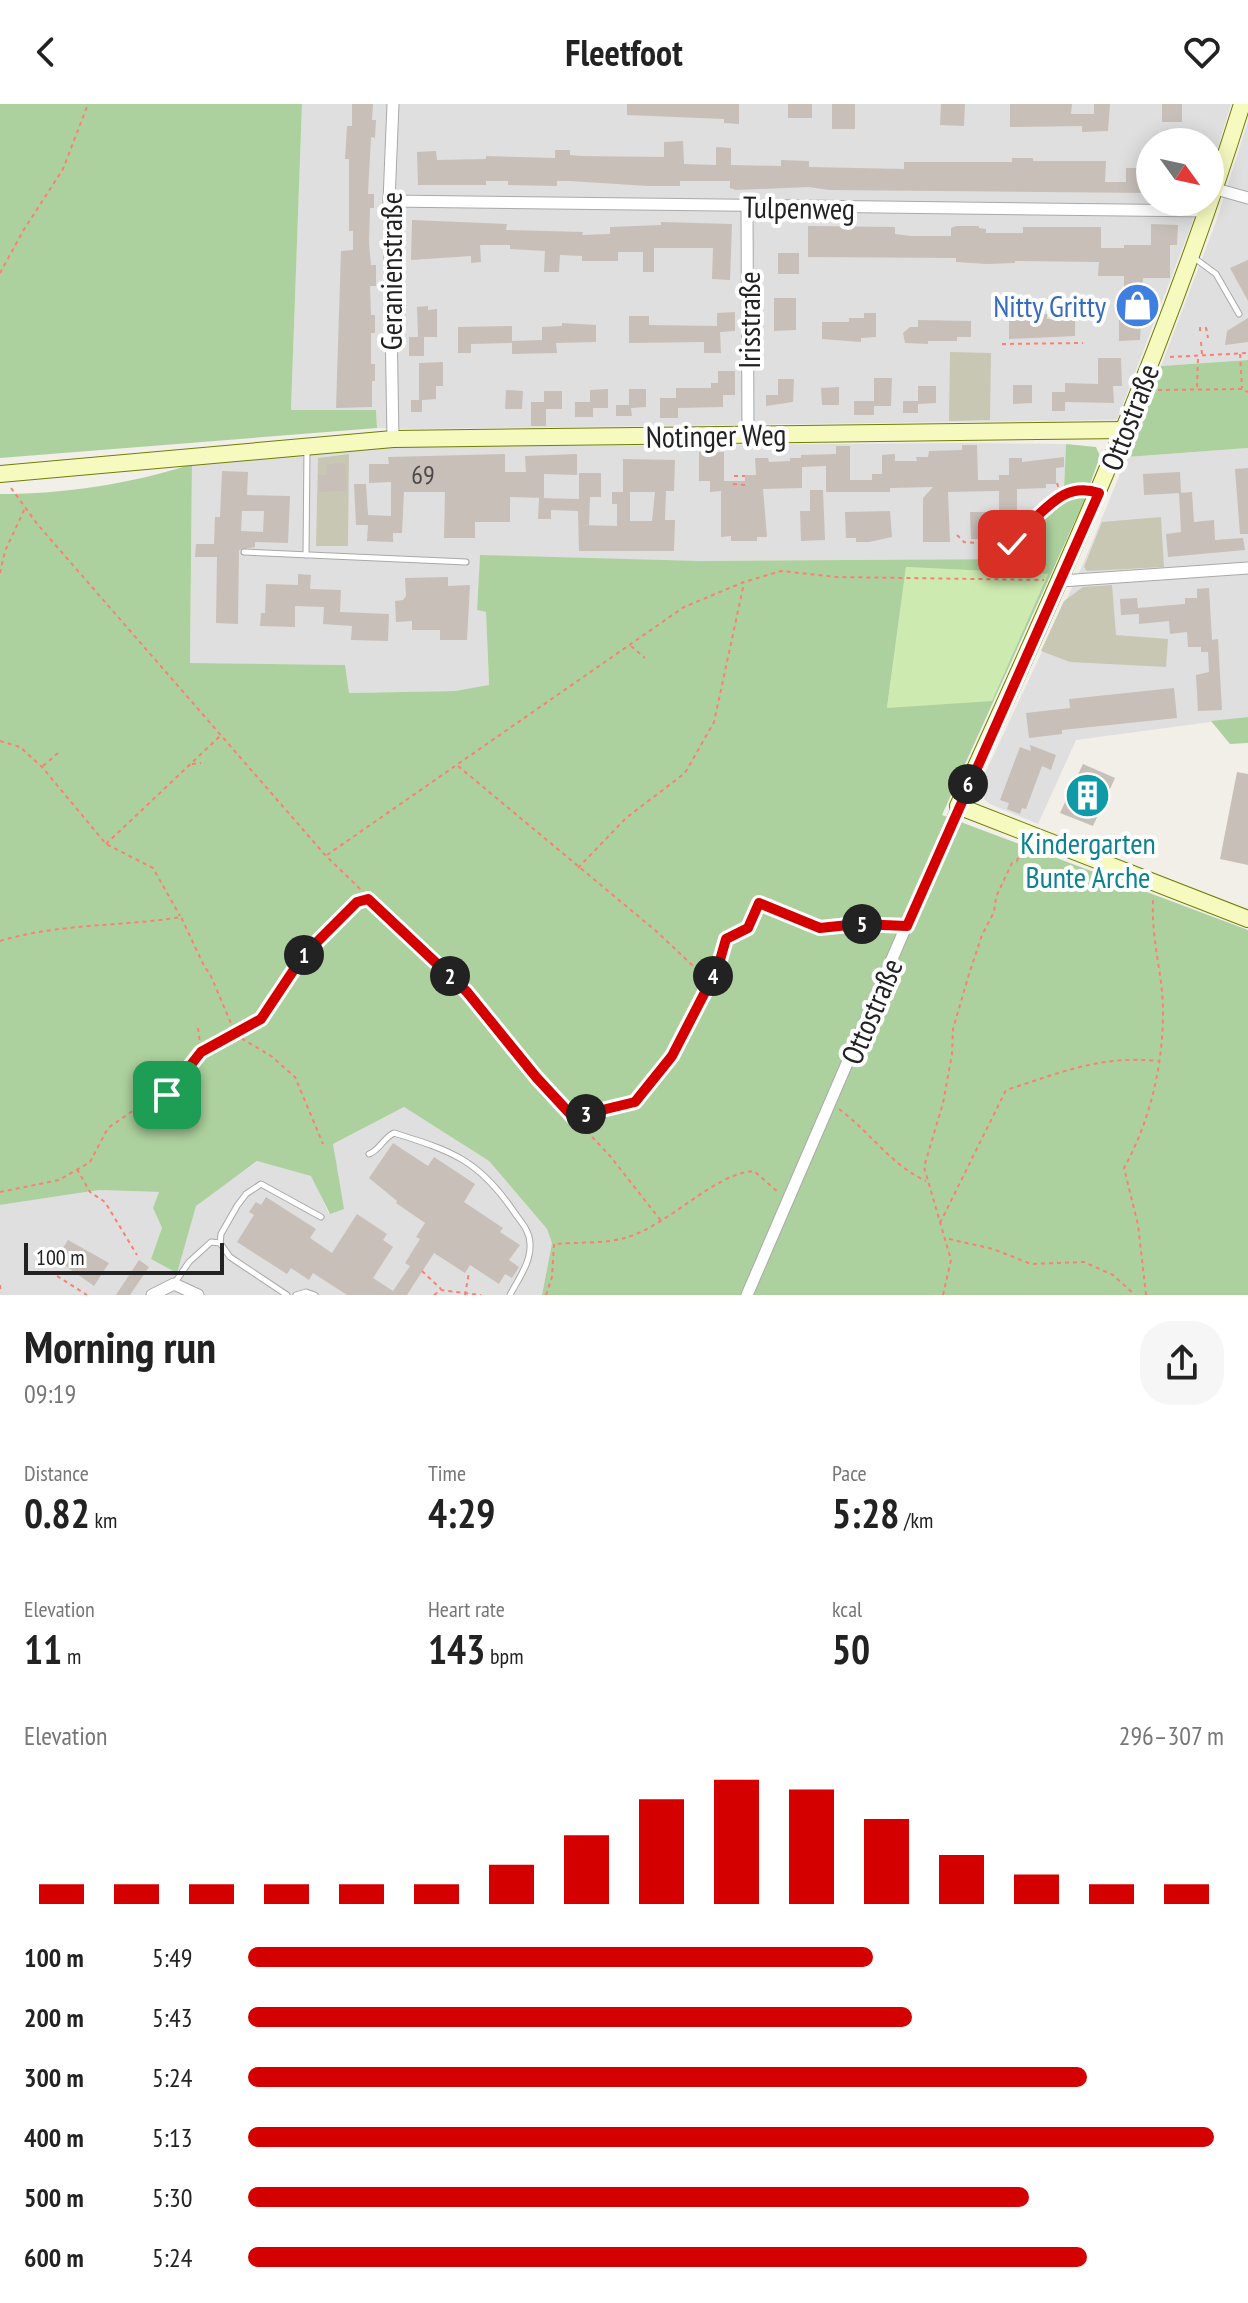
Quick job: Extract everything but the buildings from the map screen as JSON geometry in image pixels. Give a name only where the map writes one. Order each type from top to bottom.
[{"type":"street","name":"Geranienstraße","points":[[393,104],[389,201],[393,439]]},
{"type":"street","name":"Ottostraße","points":[[1224,163],[1242,104]]},
{"type":"street","points":[[1224,191],[1248,198]]},
{"type":"street","name":"Tulpenweg","points":[[389,201],[1136,210]]},
{"type":"street","name":"Irisstraße","points":[[747,206],[748,434]]},
{"type":"street","name":"Ottostraße","points":[[747,1295],[1054,580],[1099,493],[1207,216]]},
{"type":"street","name":"Notinger Weg","points":[[4,474],[393,439],[1125,430]]},
{"type":"street","points":[[1054,580],[1248,568]]},
{"type":"street","points":[[958,806],[1248,919]]},
{"type":"street","points":[[152,1295],[174,1284],[198,1295]]},
{"type":"lane","points":[[1191,256],[1216,274],[1239,314]]},
{"type":"lane","points":[[306,555],[307,445]]},
{"type":"lane","points":[[244,552],[466,562]]},
{"type":"lane","points":[[369,1154],[394,1133],[444,1148],[491,1179],[524,1224],[531,1241],[528,1260],[510,1295]]},
{"type":"lane","points":[[287,1295],[230,1257],[220,1243],[221,1234],[246,1194],[261,1184],[321,1217]]},
{"type":"lane","points":[[174,1284],[189,1262],[211,1242],[220,1243]]},
{"type":"lane","points":[[296,1295],[306,1292],[315,1295]]},
{"type":"path","points":[[0,273],[63,169],[88,104]]},
{"type":"path","points":[[1200,331],[1200,328],[1206,328],[1208,338]]},
{"type":"path","points":[[1197,388],[1201,342]]},
{"type":"path","points":[[1002,344],[1083,343]]},
{"type":"path","points":[[1240,353],[1242,389]]},
{"type":"path","points":[[1153,357],[1248,353]]},
{"type":"path","points":[[1141,386],[1166,392],[1197,388],[1242,389],[1248,392]]},
{"type":"path","points":[[4,474],[25,507],[326,856],[467,992],[662,1222]]},
{"type":"path","points":[[734,476],[745,476]]},
{"type":"path","points":[[1057,483],[1061,494]]},
{"type":"path","points":[[733,484],[745,485]]},
{"type":"path","points":[[1012,540],[1012,544],[1030,544],[1032,521],[1061,494],[1074,490],[1099,493]]},
{"type":"path","points":[[0,573],[5,551],[25,507]]},
{"type":"path","points":[[957,535],[964,542],[978,543]]},
{"type":"path","points":[[326,856],[684,607],[744,582],[781,571],[837,577],[1054,580]]},
{"type":"path","points":[[578,868],[626,818],[685,773],[714,722],[744,582]]},
{"type":"path","points":[[631,645],[645,658]]},
{"type":"path","points":[[106,844],[221,736]]},
{"type":"path","points":[[0,741],[20,747],[42,767],[106,844],[153,868],[210,974],[220,1006],[236,1035],[271,1056],[295,1077],[323,1144]]},
{"type":"path","points":[[42,767],[58,753]]},
{"type":"path","points":[[191,764],[201,763]]},
{"type":"path","points":[[458,765],[656,931],[710,982]]},
{"type":"path","points":[[943,1295],[951,1260],[924,1167],[943,1103],[953,1029],[982,935],[994,912],[996,897],[1012,863],[1017,861],[1026,833]]},
{"type":"path","points":[[1146,1295],[1138,1225],[1124,1168],[1141,1137],[1159,1061],[1163,1009],[1151,930],[1154,882]]},
{"type":"path","points":[[0,1192],[59,1180],[90,1162],[108,1128],[137,1108],[167,1095],[201,1052],[261,1019],[303,956],[357,902],[368,899]]},
{"type":"path","points":[[573,1117],[635,1102],[672,1056],[718,967],[726,939],[748,928],[759,903],[820,928],[858,924],[907,926]]},
{"type":"path","points":[[0,941],[34,931],[181,917]]},
{"type":"path","points":[[198,1028],[201,1052]]},
{"type":"path","points":[[939,1224],[1006,1090],[1124,1057],[1159,1061]]},
{"type":"path","points":[[831,1103],[864,1127],[895,1163],[927,1181]]},
{"type":"path","points":[[77,1169],[90,1192],[105,1202],[137,1255]]},
{"type":"path","points":[[546,1295],[552,1277],[554,1244],[626,1238],[662,1222],[737,1172],[754,1171],[788,1202]]},
{"type":"path","points":[[947,1239],[993,1249],[1031,1264],[1084,1262],[1113,1275],[1135,1295]]},
{"type":"path","points":[[422,1271],[441,1290],[481,1295]]},
{"type":"path","points":[[466,1293],[469,1272]]},
{"type":"path","points":[[57,1276],[87,1295]]},
{"type":"path","points":[[0,1285],[1,1293]]},
{"type":"path","points":[[434,1295],[441,1290]]},
{"type":"shaded area","points":[[302,104],[1231,104],[1224,128],[1136,128],[1136,216],[1195,216],[1117,420],[413,429],[377,428],[376,410],[291,411]]},
{"type":"shaded area","points":[[1248,121],[1248,360],[1161,366],[1218,216],[1224,216],[1224,197]]},
{"type":"shaded area","points":[[950,352],[991,353],[990,420],[949,421]]},
{"type":"shaded area","points":[[1066,444],[1064,489],[1017,559],[701,561],[480,556],[477,609],[486,612],[489,686],[455,691],[349,693],[344,665],[190,663],[192,464],[390,447]]},
{"type":"shaded area","points":[[1248,448],[1248,717],[1076,740],[1038,824],[990,804],[984,799],[981,782],[1083,564],[1127,457]]},
{"type":"shaded area","points":[[349,454],[348,546],[316,546],[318,458]]},
{"type":"shaded area","points":[[1161,517],[1164,567],[1087,571],[1084,567],[1102,522]]},
{"type":"shaded area","points":[[1112,585],[1116,635],[1168,639],[1166,667],[1070,662],[1041,651],[1064,601],[1083,587]]},
{"type":"shaded area","points":[[404,1107],[489,1161],[547,1229],[552,1243],[542,1295],[0,1295],[0,1205],[99,1190],[160,1192],[153,1208],[162,1228],[258,1161],[312,1176],[329,1214],[333,1144]]},
{"type":"green space","points":[[0,104],[302,104],[291,410],[376,410],[377,428],[0,458]]},
{"type":"green space","points":[[1248,360],[1248,448],[1127,457],[1161,366]]},
{"type":"green space","points":[[1066,444],[1096,447],[1100,456],[1084,501],[942,815],[1248,930],[1248,1295],[542,1295],[552,1243],[547,1229],[489,1161],[404,1107],[333,1144],[344,1209],[330,1214],[311,1176],[257,1161],[196,1206],[177,1273],[151,1259],[162,1228],[153,1208],[159,1192],[99,1190],[0,1205],[0,494],[97,486],[192,464],[190,663],[345,665],[349,693],[455,691],[489,685],[486,612],[477,610],[480,555],[701,561],[1016,559],[1026,546],[1027,519],[1064,489]],"holes":[[[906,567],[1048,574],[992,701],[887,708]]]},
{"type":"green space","points":[[906,567],[1048,574],[992,702],[887,709]]},
{"type":"green space","points":[[1248,717],[1248,743],[1230,744],[1211,721]]},
{"type":"place","name":"Nitty Gritty","points":[[1137,305]]},
{"type":"place","name":"Kindergarten Bunte Arche","points":[[1088,796]]},
{"type":"route","points":[[167,1095],[201,1052],[261,1019],[303,956],[357,902],[368,899],[467,992],[573,1117],[635,1102],[672,1056],[718,967],[726,939],[748,928],[759,903],[820,928],[858,924],[907,926],[1099,493],[1074,490],[1061,494],[1032,521],[1030,544],[1012,544]]}]
